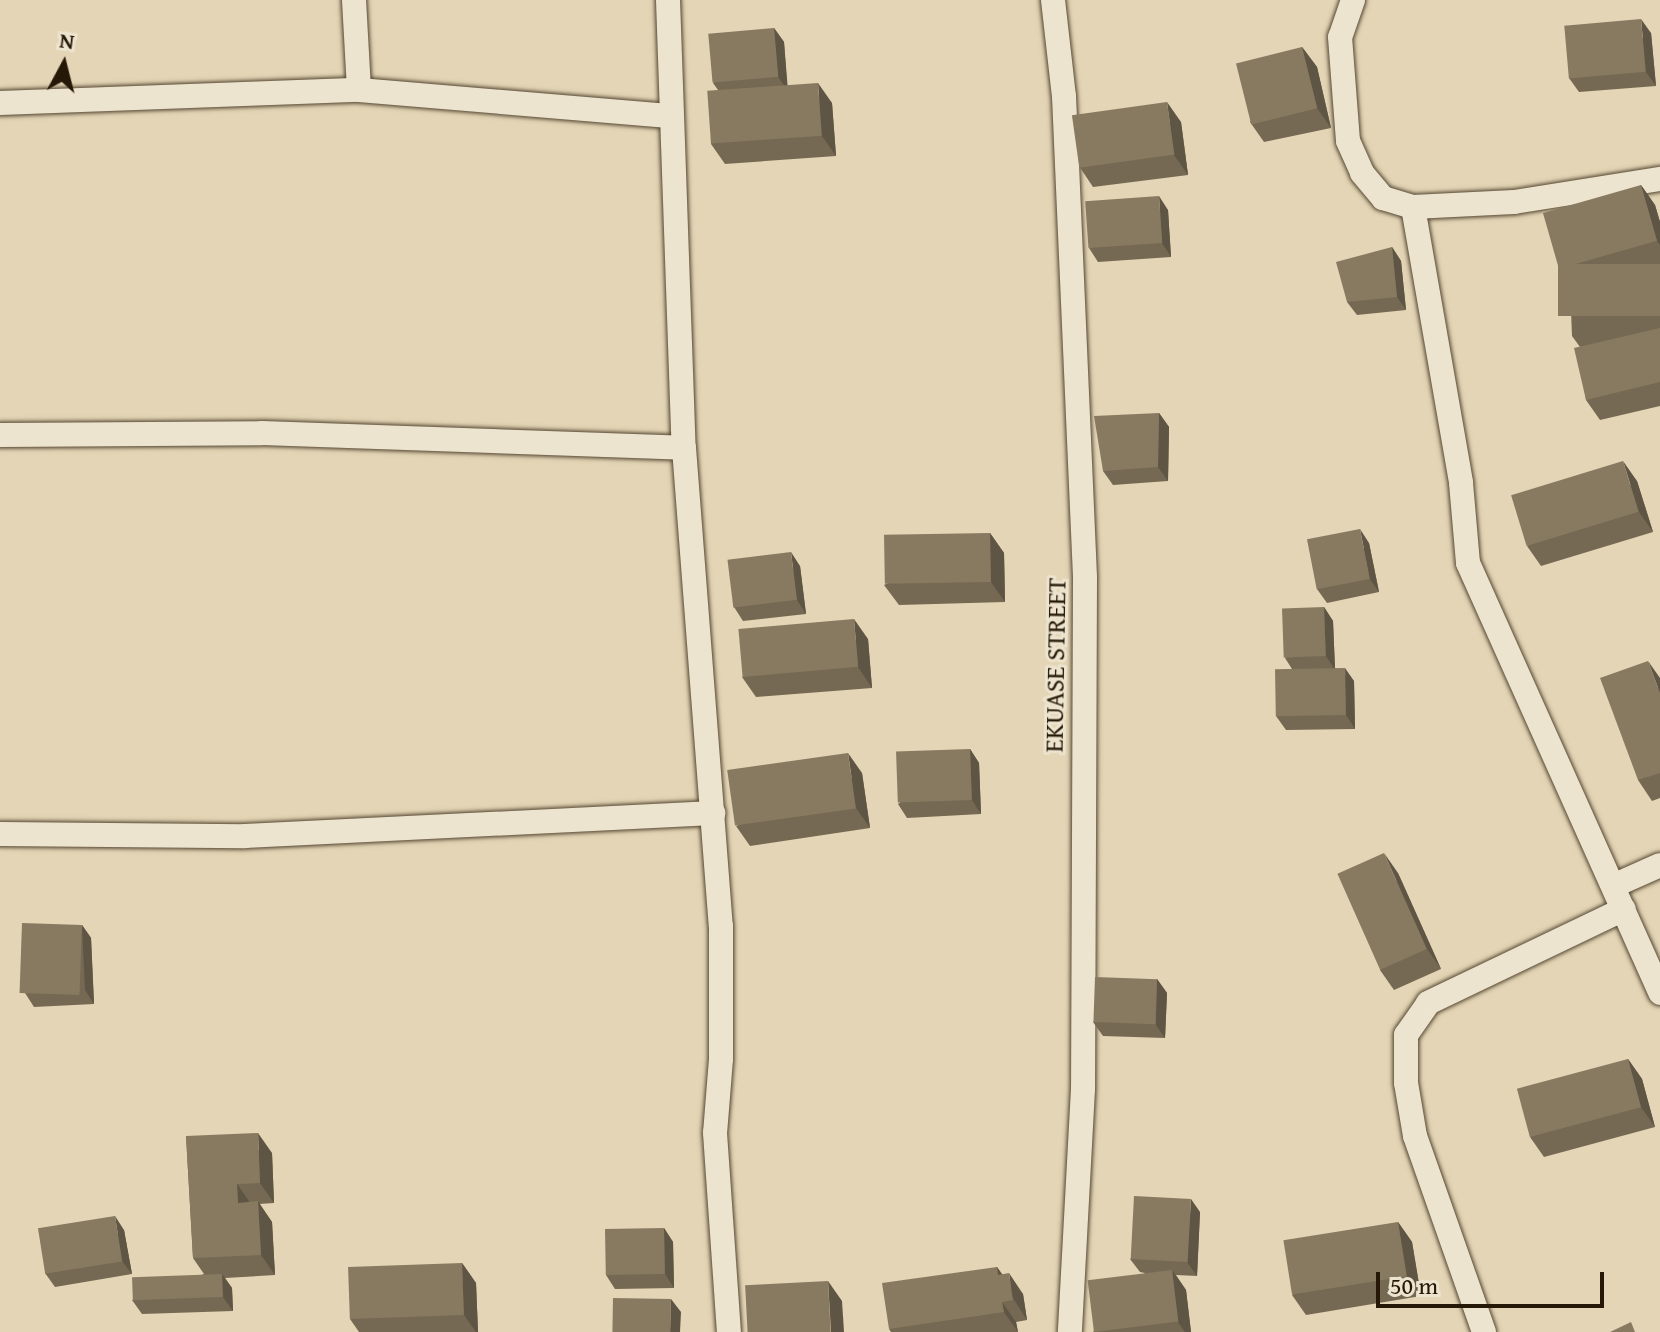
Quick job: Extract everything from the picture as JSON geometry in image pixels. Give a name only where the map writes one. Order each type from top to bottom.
[{"type":"street","points":[[354,0],[359,90]]},
{"type":"street","points":[[668,0],[669,116],[684,448],[721,926],[715,1133],[729,1332]]},
{"type":"street","name":"EKUASE STREET","points":[[1053,0],[1064,96],[1085,578],[1083,1089],[1070,1332]]},
{"type":"street","points":[[1353,0],[1340,37],[1348,141],[1362,173],[1383,198],[1413,207],[1514,202],[1660,179]]},
{"type":"street","points":[[0,103],[359,90],[669,116]]},
{"type":"street","points":[[1413,207],[1461,483],[1468,563],[1660,993]]},
{"type":"street","points":[[0,435],[262,433],[684,448]]},
{"type":"street","points":[[0,834],[245,836],[713,813]]},
{"type":"street","points":[[1613,886],[1660,865]]},
{"type":"street","points":[[1484,1332],[1415,1136],[1406,1083],[1406,1035],[1428,1003],[1624,909]]},
{"type":"building","points":[[1641,19],[1646,72],[1569,79],[1564,26]]},
{"type":"building","points":[[774,28],[778,77],[713,83],[708,34]]},
{"type":"building","points":[[1302,47],[1317,108],[1251,125],[1236,63]]},
{"type":"building","points":[[818,83],[822,136],[711,144],[707,91]]},
{"type":"building","points":[[1167,102],[1174,154],[1079,168],[1072,115]]},
{"type":"building","points":[[1641,185],[1657,241],[1559,269],[1543,213]]},
{"type":"building","points":[[1159,196],[1162,243],[1088,248],[1085,201]]},
{"type":"building","points":[[1392,247],[1397,297],[1347,302],[1336,262]]},
{"type":"building","points":[[1558,264],[1660,264],[1660,316],[1558,316]]},
{"type":"building","points":[[1660,328],[1660,382],[1586,400],[1574,348]]},
{"type":"building","points":[[1159,413],[1158,467],[1103,471],[1094,416]]},
{"type":"building","points":[[1623,461],[1638,512],[1527,546],[1511,495]]},
{"type":"building","points":[[1360,529],[1370,579],[1317,589],[1307,539]]},
{"type":"building","points":[[990,533],[991,582],[885,584],[884,535]]},
{"type":"building","points":[[791,552],[797,600],[733,607],[727,560]]},
{"type":"building","points":[[1324,607],[1326,656],[1284,657],[1282,608]]},
{"type":"building","points":[[854,619],[858,667],[743,677],[738,629]]},
{"type":"building","points":[[1648,661],[1660,693],[1660,773],[1638,780],[1600,678]]},
{"type":"building","points":[[1345,668],[1346,715],[1276,716],[1275,669]]},
{"type":"building","points":[[970,749],[972,800],[898,803],[896,752]]},
{"type":"building","points":[[848,753],[856,808],[735,825],[727,770]]},
{"type":"building","points":[[1384,853],[1427,949],[1380,970],[1337,874]]},
{"type":"building","points":[[22,923],[82,925],[80,995],[20,993]]},
{"type":"building","points":[[1095,977],[1157,979],[1155,1024],[1093,1022]]},
{"type":"building","points":[[1628,1059],[1641,1107],[1530,1137],[1517,1089]]},
{"type":"building","points":[[258,1133],[260,1183],[237,1184],[238,1203],[258,1201],[261,1255],[193,1258],[186,1136]]},
{"type":"building","points":[[1134,1196],[1191,1199],[1188,1262],[1131,1259]]},
{"type":"building","points":[[115,1216],[122,1261],[45,1274],[38,1228]]},
{"type":"building","points":[[1398,1222],[1407,1276],[1292,1294],[1283,1240]]},
{"type":"building","points":[[664,1228],[665,1274],[606,1275],[605,1229]]},
{"type":"building","points":[[462,1263],[464,1315],[350,1319],[348,1267]]},
{"type":"building","points":[[997,1267],[998,1275],[1009,1273],[1013,1300],[1002,1302],[1004,1312],[889,1329],[882,1283]]},
{"type":"building","points":[[1172,1270],[1178,1322],[1094,1332],[1088,1280]]},
{"type":"building","points":[[222,1274],[223,1297],[133,1300],[132,1277]]},
{"type":"building","points":[[828,1281],[831,1332],[748,1332],[745,1285]]},
{"type":"building","points":[[613,1298],[671,1299],[670,1332],[612,1332]]},
{"type":"building","points":[[1631,1322],[1635,1332],[1610,1332]]}]
